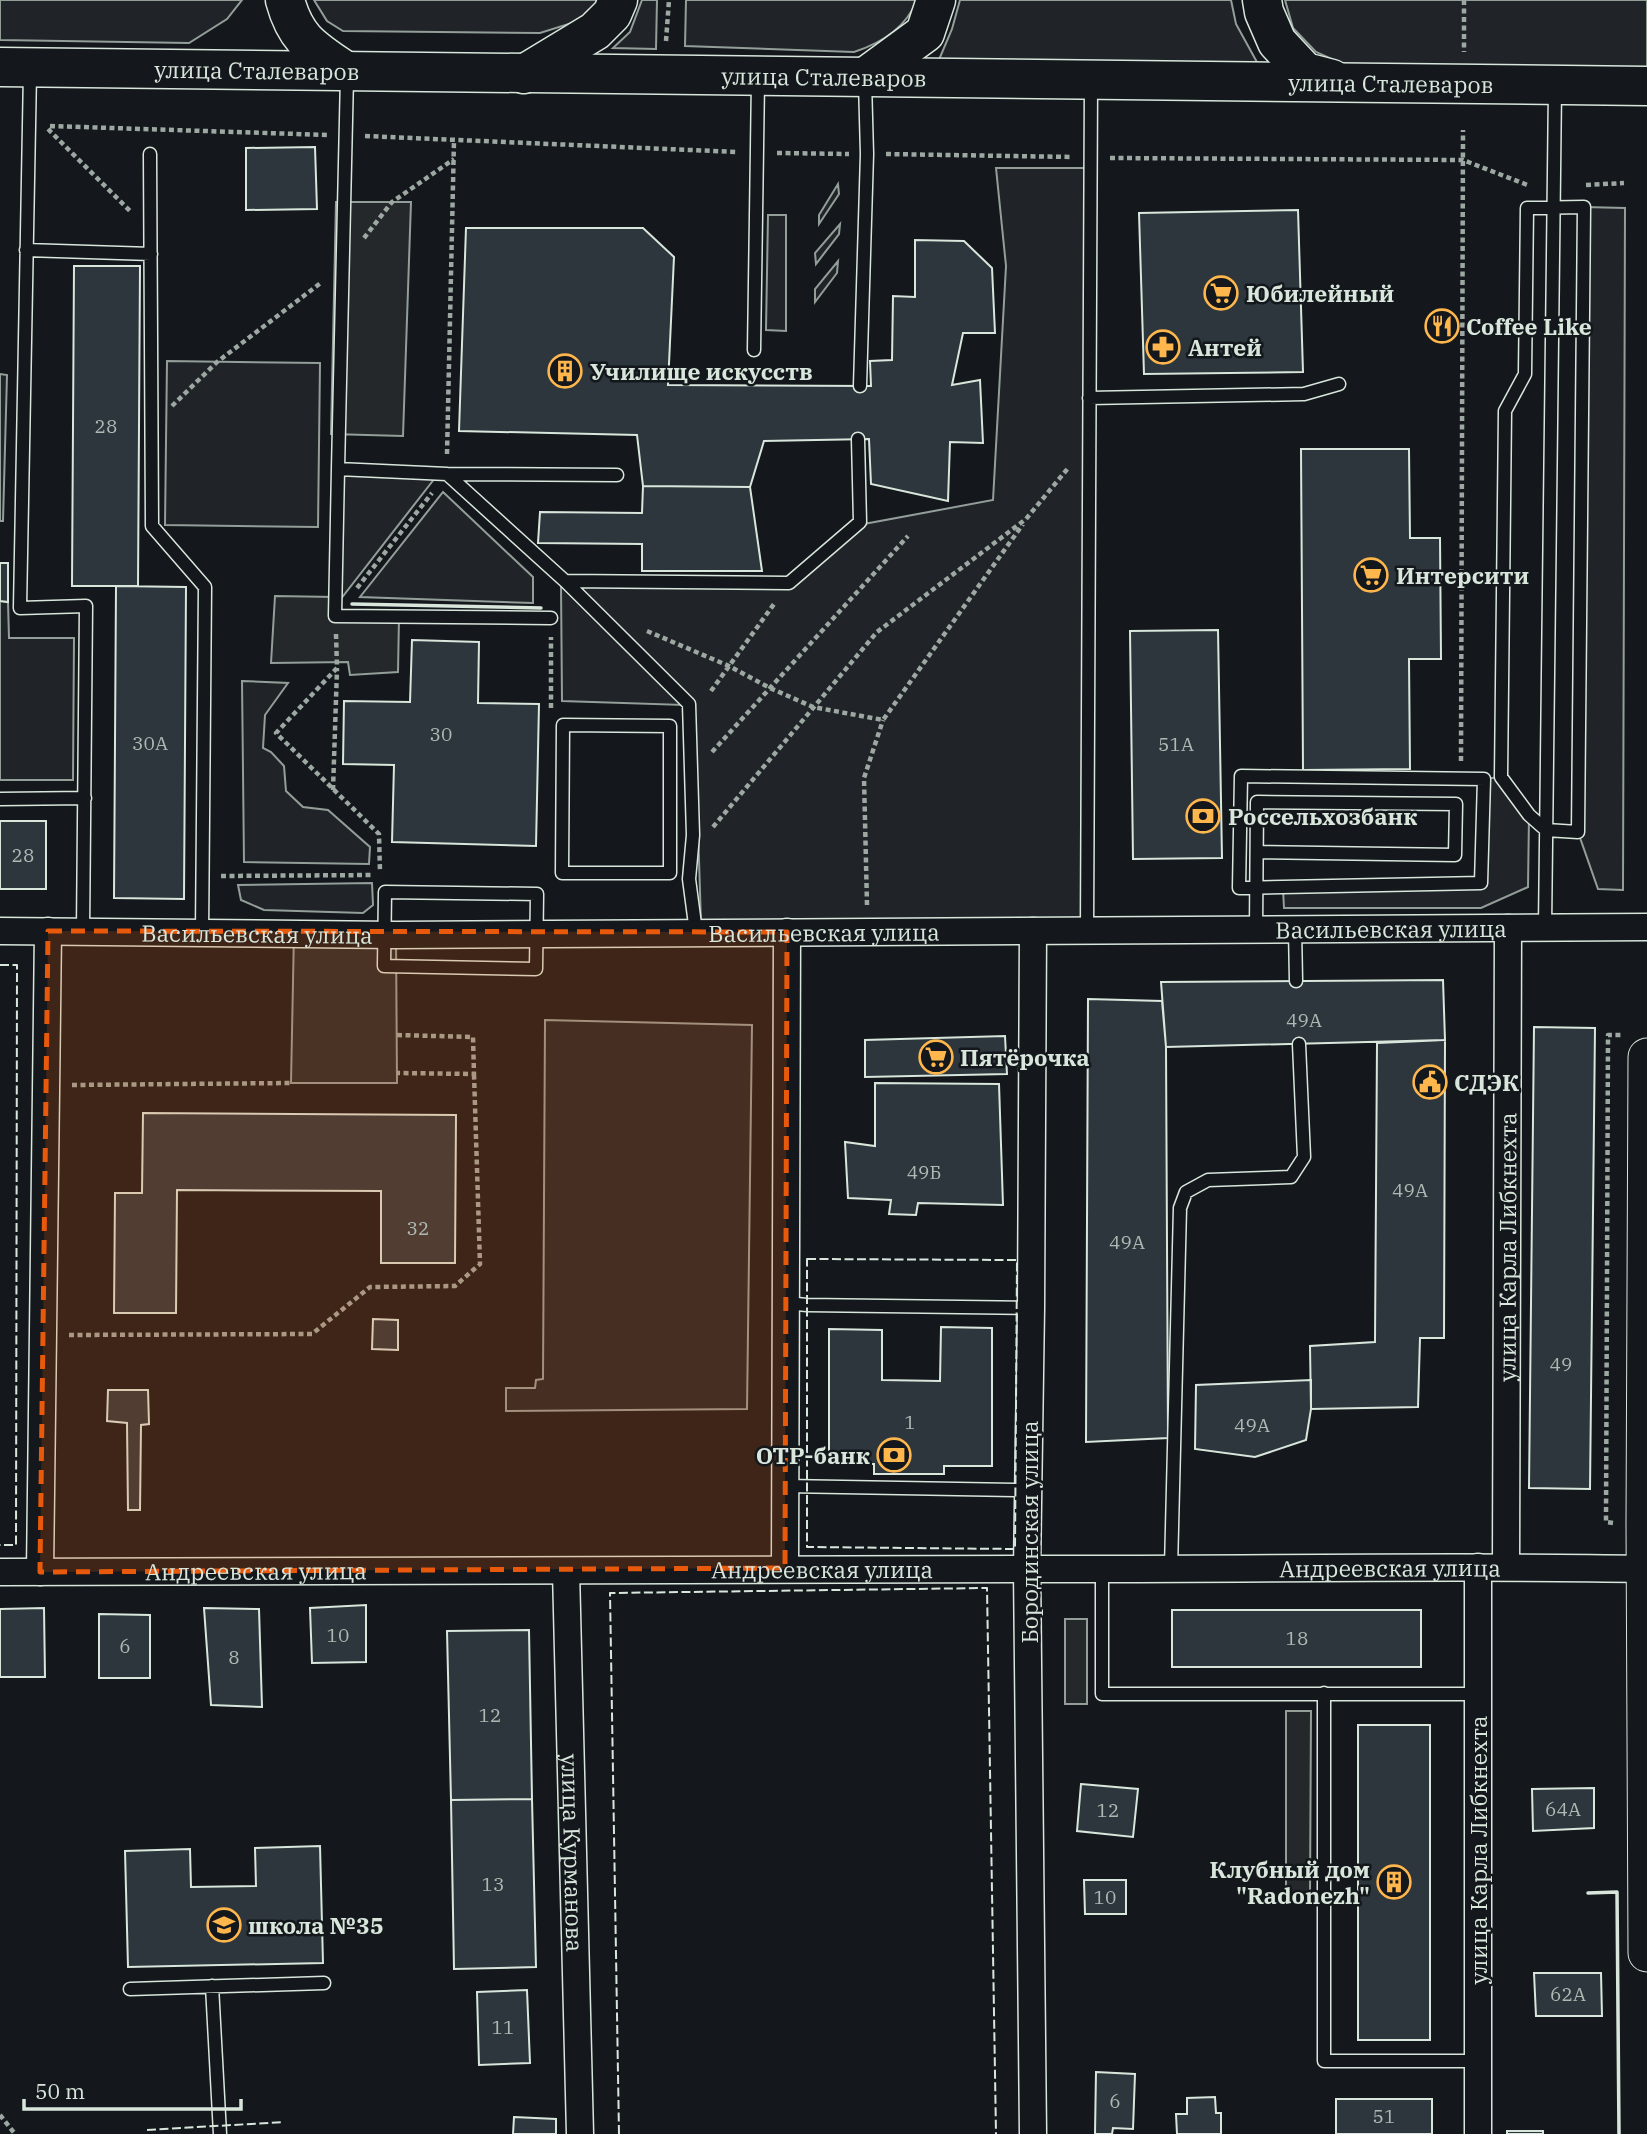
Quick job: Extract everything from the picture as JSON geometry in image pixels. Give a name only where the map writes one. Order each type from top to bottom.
[{"type":"main road","points":[[285,0],[296,32],[347,72]]},
{"type":"main road","points":[[524,74],[595,31],[612,14],[618,0]]},
{"type":"main road","points":[[865,77],[925,33],[936,0]]},
{"type":"main road","points":[[1262,0],[1264,12],[1277,42],[1305,72],[1346,83]]},
{"type":"main road","name":"улица Сталеваров","points":[[15,67],[1647,86]]},
{"type":"street","name":"Васильевская улица","points":[[0,931],[537,934],[1647,927]]},
{"type":"street","name":"улица Карла Либкнехта","points":[[1506,1566],[1508,928]]},
{"type":"street","name":"Бородинская улица","points":[[1033,930],[1027,1569],[1033,2134]]},
{"type":"street","points":[[40,1572],[48,931]]},
{"type":"street","points":[[785,1568],[787,932]]},
{"type":"street","points":[[1639,1046],[1646,1289],[1647,1953]]},
{"type":"street","name":"Андреевская улица","points":[[0,1572],[1506,1566],[1646,1569]]},
{"type":"street","name":"улица Карла Либкнехта","points":[[1478,1567],[1478,2134]]},
{"type":"street","name":"улица Курманова","points":[[566,1571],[579,2134]]},
{"type":"lane","points":[[15,67],[26,250],[20,608],[86,606],[83,931]]},
{"type":"lane","points":[[347,72],[335,616],[551,618]]},
{"type":"lane","points":[[754,351],[758,76]]},
{"type":"lane","points":[[860,386],[867,154],[865,77]]},
{"type":"lane","points":[[1087,930],[1091,80]]},
{"type":"lane","points":[[1545,927],[1555,85]]},
{"type":"lane","points":[[150,154],[152,526],[205,587],[202,933]]},
{"type":"lane","points":[[1584,207],[1578,832],[1546,830],[1529,815],[1501,777],[1505,411],[1525,374],[1527,208],[1584,207]]},
{"type":"lane","points":[[26,250],[151,254]]},
{"type":"lane","points":[[1089,398],[1304,394],[1339,384]]},
{"type":"lane","points":[[565,581],[789,583],[860,522],[858,439]]},
{"type":"lane","points":[[338,469],[447,474],[617,475]]},
{"type":"lane","points":[[447,474],[565,581],[689,704],[693,835],[689,879],[696,933]]},
{"type":"lane","points":[[563,725],[670,726],[671,834],[670,873],[562,873],[563,725]]},
{"type":"lane","points":[[1241,776],[1461,779],[1484,779],[1481,883],[1240,888],[1241,776]]},
{"type":"lane","points":[[0,799],[85,798]]},
{"type":"lane","points":[[1256,929],[1257,802],[1455,804],[1455,855],[1257,852]]},
{"type":"lane","points":[[671,834],[693,835]]},
{"type":"lane","points":[[385,892],[537,894],[537,934],[536,969],[384,966],[385,892]]},
{"type":"lane","points":[[1295,929],[1296,981]]},
{"type":"lane","points":[[1171,1568],[1180,1208],[1186,1192],[1208,1180],[1291,1177],[1304,1157],[1299,1044]]},
{"type":"lane","points":[[786,1303],[1031,1308]]},
{"type":"lane","points":[[785,1486],[1028,1492]]},
{"type":"lane","points":[[1102,1569],[1102,1693],[1478,1694]]},
{"type":"lane","points":[[1324,1693],[1324,2062],[1478,2062]]},
{"type":"lane","points":[[130,1989],[324,1983]]},
{"type":"lane","points":[[212,1986],[220,2134]]},
{"type":"path","points":[[666,49],[669,0]]},
{"type":"path","points":[[1464,0],[1464,53]]},
{"type":"path","points":[[46,126],[150,232]]},
{"type":"path","points":[[1461,779],[1463,130]]},
{"type":"path","points":[[333,790],[337,668],[335,616],[447,474],[454,140]]},
{"type":"path","points":[[661,149],[1090,158],[1463,160],[1531,186]]},
{"type":"path","points":[[152,425],[217,362],[342,266],[392,202],[454,158]]},
{"type":"path","points":[[1585,185],[1624,183]]},
{"type":"path","points":[[867,906],[864,778],[883,720],[1026,519],[1089,442]]},
{"type":"path","points":[[713,827],[877,632],[1026,519]]},
{"type":"path","points":[[712,753],[908,536]]},
{"type":"path","points":[[711,691],[789,583]]},
{"type":"path","points":[[550,702],[551,618]]},
{"type":"path","points":[[643,629],[729,666],[813,707],[883,720]]},
{"type":"path","points":[[337,668],[276,733],[379,834],[380,875]]},
{"type":"path","points":[[43,1335],[313,1334],[370,1287],[455,1286],[480,1264],[474,1037],[397,1035]]},
{"type":"path","points":[[1618,1523],[1606,1522],[1608,1035],[1639,1046]]},
{"type":"path","points":[[397,1073],[474,1074]]},
{"type":"path","points":[[46,1085],[291,1083]]},
{"type":"path","points":[[0,2115],[15,2134]]},
{"type":"highlighted area","points":[[48,931],[787,932],[785,1568],[40,1572]]},
{"type":"shaded area","points":[[0,0],[242,0],[227,19],[189,43],[0,40]]},
{"type":"shaded area","points":[[314,0],[602,0],[588,18],[540,33],[343,31],[327,21]]},
{"type":"shaded area","points":[[642,0],[657,0],[656,49],[613,48],[630,32]]},
{"type":"shaded area","points":[[686,0],[917,0],[906,19],[892,33],[854,52],[685,46]]},
{"type":"shaded area","points":[[960,0],[1231,0],[1236,24],[1258,64],[938,62],[952,29]]},
{"type":"shaded area","points":[[1285,0],[1647,0],[1647,70],[1347,66],[1316,52],[1293,28]]},
{"type":"shaded area","points":[[996,168],[1085,168],[1081,920],[701,923],[694,702],[577,587],[791,587],[864,524],[993,500],[1006,266]]},
{"type":"shaded area","points":[[838,184],[839,194],[819,224],[819,215]]},
{"type":"shaded area","points":[[336,202],[411,202],[403,436],[331,434]]},
{"type":"shaded area","points":[[1584,207],[1625,208],[1623,890],[1598,889],[1578,832]]},
{"type":"shaded area","points":[[768,215],[786,215],[786,331],[766,330]]},
{"type":"shaded area","points":[[840,224],[839,234],[816,264],[815,253]]},
{"type":"shaded area","points":[[838,261],[837,273],[815,302],[815,289]]},
{"type":"shaded area","points":[[167,361],[320,363],[318,527],[165,525]]},
{"type":"shaded area","points":[[0,374],[7,375],[3,521],[0,521]]},
{"type":"shaded area","points":[[343,474],[435,478],[340,600]]},
{"type":"shaded area","points":[[443,492],[533,577],[533,603],[360,597]]},
{"type":"shaded area","points":[[561,585],[683,705],[562,701]]},
{"type":"shaded area","points":[[275,596],[335,597],[335,615],[399,617],[398,672],[350,675],[348,662],[271,663]]},
{"type":"shaded area","points":[[0,601],[8,602],[9,638],[74,638],[73,780],[0,780]]},
{"type":"shaded area","points":[[242,681],[288,683],[265,715],[263,748],[271,752],[284,766],[286,791],[303,807],[328,810],[370,847],[369,864],[244,862]]},
{"type":"shaded area","points":[[1501,777],[1529,815],[1528,887],[1481,908],[1284,908],[1283,889],[1481,883],[1484,779]]},
{"type":"shaded area","points":[[372,883],[373,905],[363,913],[264,910],[241,900],[238,885]]},
{"type":"shaded area","points":[[294,932],[396,935],[397,1083],[291,1083]]},
{"type":"shaded area","points":[[545,1020],[752,1025],[747,1409],[506,1411],[506,1388],[535,1388],[536,1380],[543,1379]]},
{"type":"shaded area","points":[[1065,1619],[1087,1619],[1087,1704],[1065,1704]]},
{"type":"shaded area","points":[[1286,1711],[1311,1711],[1310,1894],[1286,1894]]},
{"type":"building","points":[[315,147],[317,209],[246,210],[246,148]]},
{"type":"building","name":"Юбилейный","points":[[1298,210],[1303,372],[1144,374],[1139,213]]},
{"type":"building","name":"Училище искусств","points":[[466,228],[643,228],[674,257],[668,385],[871,386],[870,361],[892,360],[893,296],[915,297],[915,240],[964,241],[992,268],[995,333],[963,333],[952,385],[980,380],[983,443],[950,442],[948,501],[871,484],[869,439],[764,441],[750,487],[643,486],[637,435],[459,431]]},
{"type":"building","points":[[74,266],[140,266],[138,586],[72,586]]},
{"type":"building","name":"Интерсити","points":[[1301,449],[1409,449],[1410,538],[1440,538],[1441,659],[1409,659],[1410,769],[1303,770]]},
{"type":"building","points":[[643,486],[750,487],[762,571],[642,571],[642,544],[538,543],[540,512],[642,513]]},
{"type":"building","points":[[0,563],[8,563],[8,602],[0,601]]},
{"type":"building","points":[[116,586],[186,587],[184,899],[114,898]]},
{"type":"building","points":[[1218,630],[1222,858],[1133,859],[1130,631]]},
{"type":"building","points":[[412,640],[479,642],[478,703],[539,704],[536,846],[392,842],[394,765],[343,764],[344,701],[410,702]]},
{"type":"building","points":[[0,821],[46,821],[46,889],[0,889]]},
{"type":"building","points":[[1443,980],[1445,1040],[1166,1047],[1161,982]]},
{"type":"building","points":[[1088,999],[1162,1001],[1166,1047],[1168,1438],[1086,1442]]},
{"type":"building","points":[[1534,1027],[1595,1028],[1590,1489],[1529,1488]]},
{"type":"building","name":"Пятёрочка","points":[[1005,1036],[1007,1074],[865,1077],[865,1040]]},
{"type":"building","points":[[1445,1040],[1444,1338],[1420,1338],[1418,1407],[1311,1409],[1310,1346],[1375,1342],[1377,1043]]},
{"type":"building","points":[[875,1083],[999,1084],[1003,1205],[918,1203],[916,1215],[889,1214],[891,1200],[848,1198],[845,1142],[875,1146]]},
{"type":"building","points":[[143,1113],[456,1115],[455,1263],[381,1263],[381,1191],[177,1190],[176,1313],[114,1313],[115,1193],[142,1193]]},
{"type":"building","points":[[373,1319],[398,1320],[398,1350],[372,1349]]},
{"type":"building","points":[[941,1327],[992,1328],[992,1466],[944,1466],[944,1474],[874,1474],[874,1464],[829,1464],[829,1329],[882,1330],[882,1380],[940,1381]]},
{"type":"building","points":[[1311,1380],[1311,1409],[1306,1440],[1255,1457],[1195,1449],[1196,1385]]},
{"type":"building","points":[[108,1390],[148,1390],[149,1424],[141,1425],[140,1510],[128,1510],[127,1423],[107,1421]]},
{"type":"building","points":[[366,1605],[366,1662],[312,1663],[310,1608]]},
{"type":"building","points":[[44,1608],[45,1677],[0,1677],[0,1609]]},
{"type":"building","points":[[204,1608],[259,1609],[262,1707],[211,1705]]},
{"type":"building","points":[[1172,1610],[1421,1610],[1421,1667],[1172,1667]]},
{"type":"building","points":[[99,1614],[150,1615],[150,1678],[99,1678]]},
{"type":"building","points":[[529,1630],[532,1799],[451,1800],[447,1631]]},
{"type":"building","name":"Клубный дом \"Radonezh\"","points":[[1358,1725],[1430,1725],[1430,2040],[1358,2040]]},
{"type":"building","points":[[1081,1784],[1138,1789],[1133,1837],[1077,1831]]},
{"type":"building","points":[[1594,1788],[1594,1828],[1533,1831],[1532,1789]]},
{"type":"building","points":[[532,1799],[536,1967],[454,1969],[451,1800]]},
{"type":"building","name":"школа №35","points":[[320,1846],[323,1963],[128,1967],[125,1851],[190,1849],[191,1887],[256,1886],[255,1848]]},
{"type":"building","points":[[1084,1880],[1126,1880],[1126,1914],[1085,1914]]},
{"type":"building","points":[[1534,1973],[1601,1973],[1602,2016],[1536,2016]]},
{"type":"building","points":[[527,1990],[530,2063],[479,2065],[477,1992]]},
{"type":"building","points":[[1096,2072],[1135,2074],[1133,2129],[1113,2128],[1112,2134],[1095,2134]]},
{"type":"building","points":[[1215,2097],[1216,2113],[1221,2113],[1221,2134],[1177,2134],[1176,2114],[1187,2114],[1187,2098]]},
{"type":"building","points":[[1336,2099],[1432,2099],[1432,2134],[1336,2134]]},
{"type":"building","points":[[514,2117],[556,2119],[556,2134],[513,2134]]},
{"type":"building","points":[[1507,2131],[1543,2131],[1543,2134],[1507,2134]]},
{"type":"fence","points":[[0,965],[17,965],[16,1545],[0,1545]]},
{"type":"fence","points":[[807,1259],[1017,1260],[1015,1549],[807,1547],[807,1259]]},
{"type":"fence","points":[[619,2134],[610,1593],[987,1588],[996,2134]]},
{"type":"fence","points":[[147,2130],[284,2122]]},
{"type":"wall","points":[[352,604],[541,608]]},
{"type":"wall","points":[[1588,1893],[1617,1892],[1619,2134]]},
{"type":"place","name":"Юбилейный","points":[[1221,293]]},
{"type":"place","name":"Coffee Like","points":[[1442,326]]},
{"type":"place","name":"Антей","points":[[1163,347]]},
{"type":"place","name":"Училище искусств","points":[[565,371]]},
{"type":"place","name":"Интерсити","points":[[1371,575]]},
{"type":"place","name":"Россельхозбанк","points":[[1203,816]]},
{"type":"place","name":"Пятёрочка","points":[[936,1057]]},
{"type":"place","name":"СДЭК","points":[[1430,1082]]},
{"type":"place","name":"OTP-банк","points":[[894,1455]]},
{"type":"place","name":"Клубный дом \"Radonezh\"","points":[[1394,1882]]},
{"type":"place","name":"школа №35","points":[[224,1925]]}]
